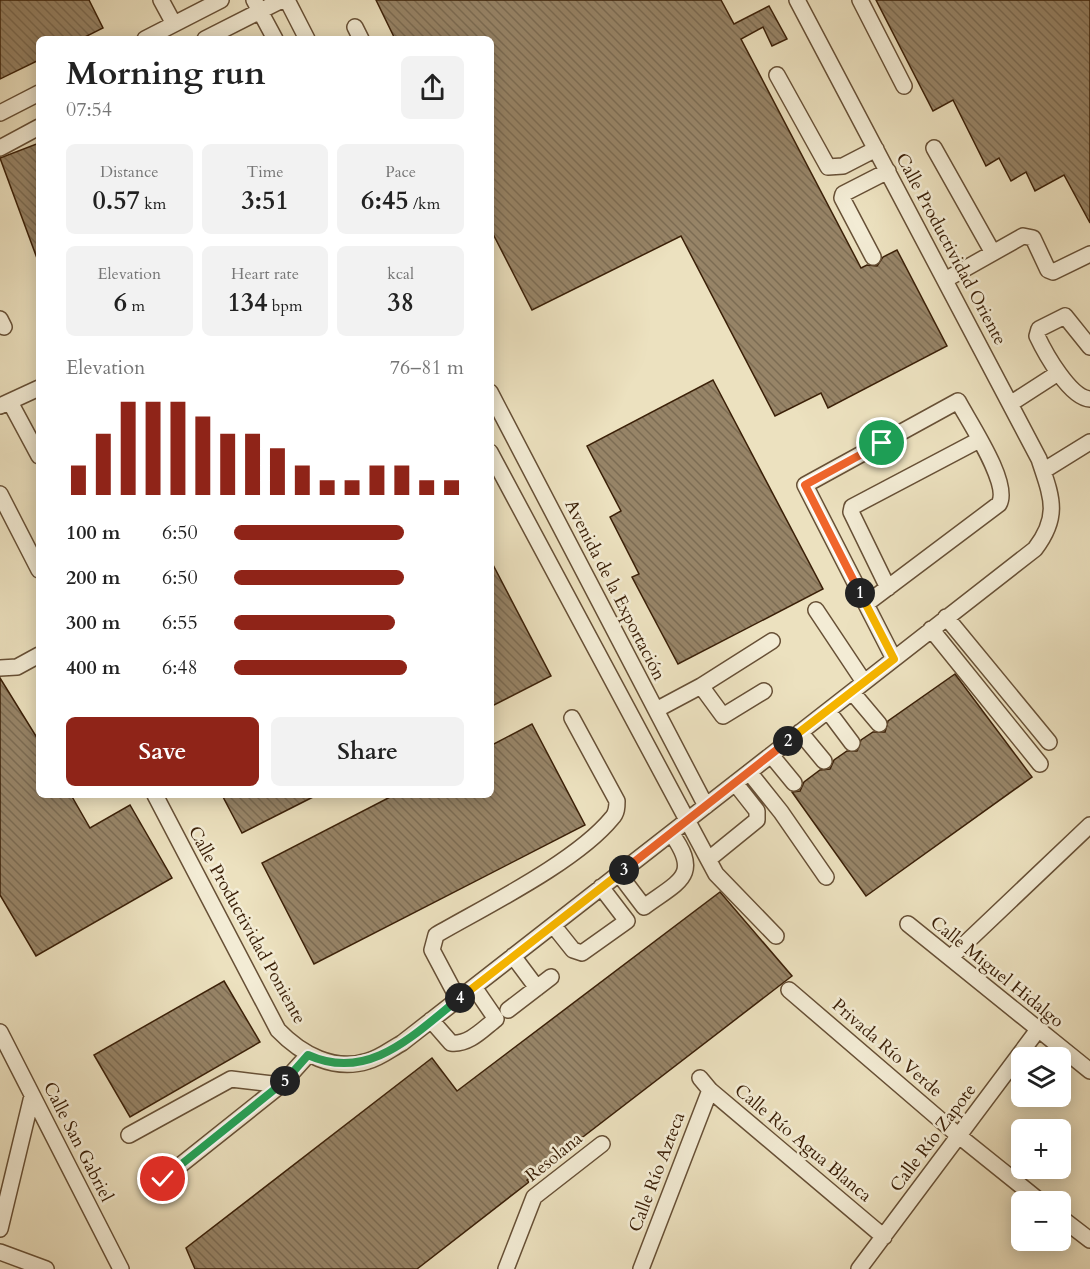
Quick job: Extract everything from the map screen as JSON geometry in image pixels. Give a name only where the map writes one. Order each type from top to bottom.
[{"type":"street","points":[[161,0],[174,24]]},
{"type":"street","points":[[151,36],[221,0]]},
{"type":"street","points":[[214,36],[257,5],[282,0]]},
{"type":"street","points":[[287,0],[305,36]]},
{"type":"street","name":"Calle Productividad Oriente","points":[[797,0],[1010,404],[1052,494],[1050,521],[1045,536],[1035,549],[946,617]]},
{"type":"street","points":[[860,0],[904,86]]},
{"type":"street","points":[[257,5],[272,36]]},
{"type":"street","points":[[777,75],[828,166],[843,166],[876,149]]},
{"type":"street","points":[[0,113],[36,95]]},
{"type":"street","points":[[0,148],[36,129]]},
{"type":"street","points":[[934,148],[993,253]]},
{"type":"street","points":[[873,257],[842,198],[843,194],[888,171]]},
{"type":"street","points":[[945,280],[1029,236],[1048,270],[1053,272],[1090,254]]},
{"type":"street","points":[[1090,347],[1065,316],[1039,328],[1037,336],[1058,373],[1079,396],[1090,399]]},
{"type":"street","points":[[1010,404],[1058,373]]},
{"type":"street","points":[[36,389],[5,404],[36,451]]},
{"type":"street","name":"Avenida de la Exportación","points":[[494,400],[706,806]]},
{"type":"street","points":[[866,604],[999,504],[1002,499],[1001,482],[958,401],[805,485],[894,659]]},
{"type":"street","points":[[888,588],[851,512],[852,507],[979,440]]},
{"type":"street","points":[[1043,471],[1090,442]]},
{"type":"street","points":[[497,478],[724,885],[776,936]]},
{"type":"street","points":[[0,494],[36,564]]},
{"type":"street","points":[[816,610],[864,682]]},
{"type":"street","points":[[163,1179],[314,1057],[343,1064],[368,1061],[402,1043],[946,617],[1049,742]]},
{"type":"street","points":[[931,629],[1040,764]]},
{"type":"street","points":[[656,710],[701,686],[772,641]]},
{"type":"street","points":[[0,668],[17,666],[36,657]]},
{"type":"street","points":[[701,686],[723,716],[764,690]]},
{"type":"street","points":[[852,692],[879,724]]},
{"type":"street","points":[[828,711],[852,743]]},
{"type":"street","points":[[458,999],[432,950],[435,934],[536,877],[582,845],[613,818],[617,810],[618,801],[572,718]]},
{"type":"street","points":[[800,732],[824,761]]},
{"type":"street","points":[[771,755],[794,783]]},
{"type":"street","points":[[749,772],[781,812],[826,877]]},
{"type":"street","points":[[709,860],[758,820],[757,811],[735,783]]},
{"type":"street","name":"Calle Productividad Poniente","points":[[157,798],[278,1030],[293,1045],[314,1057]]},
{"type":"street","points":[[951,957],[1090,825]]},
{"type":"street","points":[[619,874],[644,907],[681,880],[687,863],[684,851],[671,833]]},
{"type":"street","points":[[553,925],[573,950],[582,953],[627,921],[601,887]]},
{"type":"street","name":"Calle Miguel Hidalgo","points":[[908,924],[1090,1071]]},
{"type":"street","points":[[513,956],[537,988]]},
{"type":"street","points":[[508,1010],[551,977]]},
{"type":"street","points":[[431,1020],[451,1043],[459,1044],[471,1039],[496,1018],[474,987]]},
{"type":"street","name":"Privada Río Verde","points":[[789,990],[959,1136],[1027,1191]]},
{"type":"street","name":"Calle Río Zapote","points":[[859,1269],[1037,1030]]},
{"type":"street","name":"Calle San Gabriel","points":[[0,1032],[121,1269]]},
{"type":"street","points":[[129,1135],[231,1079],[281,1085]]},
{"type":"street","name":"Calle Río Agua Blanca","points":[[705,1084],[884,1237]]},
{"type":"street","name":"Calle Río Azteca","points":[[641,1269],[705,1084]]},
{"type":"street","points":[[0,1229],[32,1096]]},
{"type":"street","name":"Resolana","points":[[506,1269],[534,1197],[602,1144]]},
{"type":"street","points":[[1071,1225],[1090,1240]]},
{"type":"street","points":[[0,1252],[46,1269]]},
{"type":"building","points":[[0,0],[89,0],[103,28],[87,36],[36,36],[36,61],[0,79]]},
{"type":"building","points":[[376,0],[721,0],[734,24],[769,6],[787,39],[772,46],[763,27],[741,39],[861,268],[867,265],[877,266],[883,257],[897,250],[947,346],[828,408],[821,393],[775,416],[681,236],[532,310],[494,236],[494,36],[394,36]]},
{"type":"building","points":[[876,0],[1090,0],[1090,223],[1064,175],[1035,191],[1026,172],[1011,181],[999,158],[986,166],[953,100],[933,111]]},
{"type":"building","points":[[36,144],[36,256],[0,158]]},
{"type":"building","points":[[713,380],[823,589],[678,664],[632,577],[639,574],[610,517],[621,511],[587,446]]},
{"type":"building","points":[[494,567],[551,676],[494,705]]},
{"type":"building","points":[[955,674],[1032,777],[866,896],[792,792],[800,791],[804,782],[820,770],[830,769],[834,760],[847,751],[857,751],[861,740],[873,732],[885,732],[888,721]]},
{"type":"building","points":[[0,678],[36,736],[36,798],[73,798],[90,828],[130,805],[172,878],[36,956],[0,895]]},
{"type":"building","points":[[532,724],[585,825],[314,964],[262,863],[388,798],[494,798],[494,744]]},
{"type":"building","points":[[224,798],[311,798],[242,833]]},
{"type":"building","points":[[720,892],[792,976],[527,1180],[529,1182],[417,1269],[195,1269],[186,1248],[432,1058],[457,1091]]},
{"type":"building","points":[[224,981],[260,1042],[130,1117],[94,1055]]},
{"type":"route","points":[[163,1179],[281,1085],[308,1055],[320,1060],[343,1064],[368,1061],[402,1043],[894,659],[805,485],[882,443]]}]
